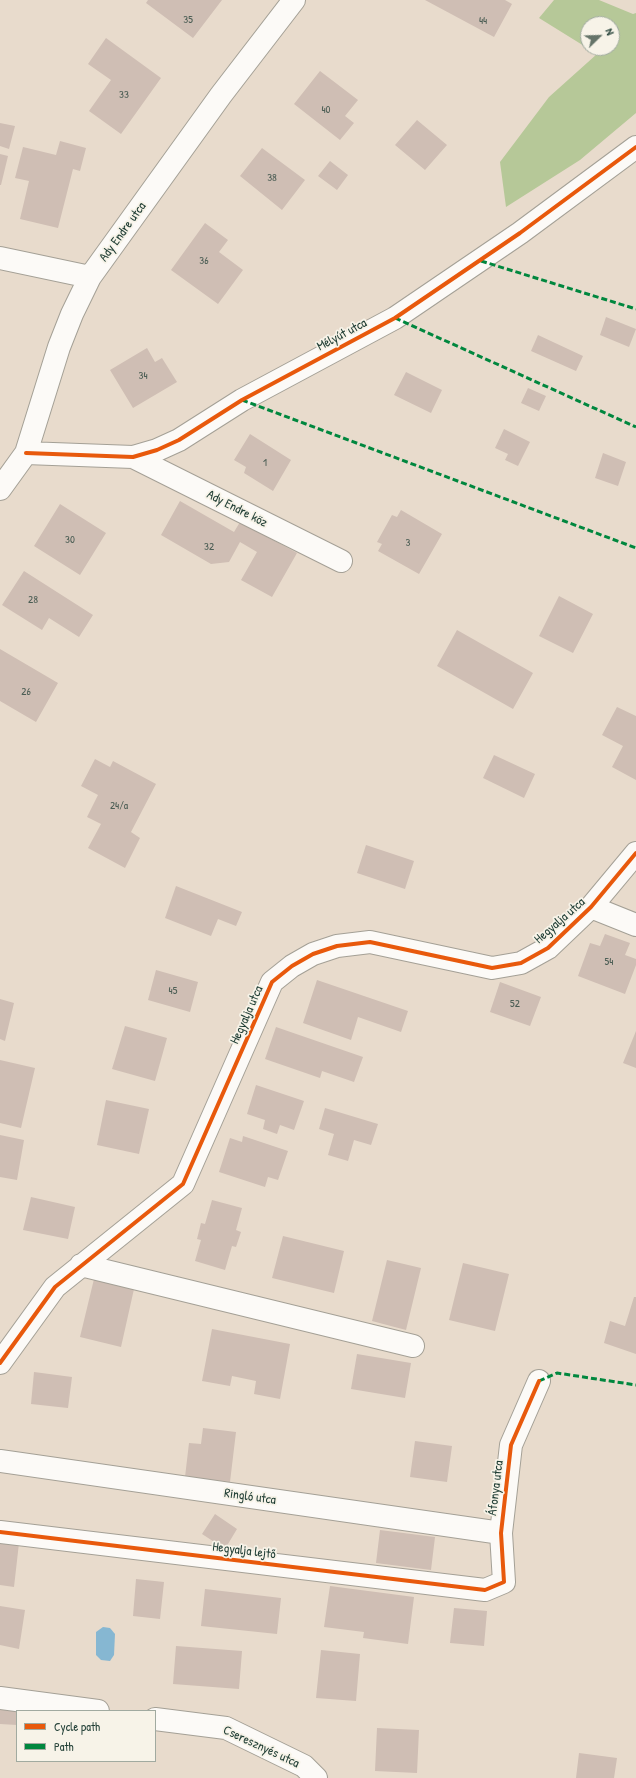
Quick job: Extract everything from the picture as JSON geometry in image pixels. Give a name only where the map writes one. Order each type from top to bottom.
[{"type":"street","name":"Ady Endre utca","points":[[0,489],[26,453],[59,348],[72,314],[90,277],[220,94],[294,0]]},
{"type":"street","name":"Mélyút utca","points":[[26,453],[133,457],[158,450],[180,440],[242,400],[395,318],[520,233],[636,147]]},
{"type":"street","points":[[0,258],[90,277]]},
{"type":"street","name":"Ady Endre köz","points":[[133,457],[341,562]]},
{"type":"street","name":"Hegyalja utca","points":[[0,1363],[55,1286],[183,1184],[272,982],[292,966],[313,954],[337,946],[370,942],[492,968],[521,963],[548,948],[591,907],[636,853]]},
{"type":"street","points":[[591,907],[636,925]]},
{"type":"street","points":[[81,1265],[413,1346]]},
{"type":"street","name":"Áfonya utca","points":[[485,1590],[504,1582],[501,1533],[511,1445],[540,1381]]},
{"type":"street","name":"Ringló utca","points":[[0,1460],[501,1533]]},
{"type":"street","name":"Hegyalja lejtő","points":[[0,1532],[485,1590]]},
{"type":"street","points":[[0,1698],[90,1710]]},
{"type":"street","name":"Cseresznyés utca","points":[[156,1719],[226,1728],[304,1766],[316,1778]]},
{"type":"green space","points":[[554,0],[599,0],[633,14],[636,13],[636,113],[580,160],[506,207],[500,162],[549,97],[595,56],[620,56],[620,16],[580,16],[580,43],[539,18]]},
{"type":"water","points":[[103,1627],[110,1628],[115,1634],[114,1655],[110,1661],[101,1660],[96,1655],[96,1632]]},
{"type":"building","points":[[148,0],[222,0],[193,38],[146,3]]},
{"type":"building","points":[[425,0],[505,0],[512,4],[494,37]]},
{"type":"building","points":[[106,38],[161,78],[121,134],[89,111],[111,80],[88,64]]},
{"type":"building","points":[[320,71],[358,100],[345,116],[354,123],[340,140],[294,104]]},
{"type":"building","points":[[417,120],[447,145],[425,170],[395,145]]},
{"type":"building","points":[[0,123],[15,126],[9,149],[0,146]]},
{"type":"building","points":[[60,141],[86,148],[80,171],[73,169],[58,228],[20,219],[29,181],[15,178],[23,147],[56,155]]},
{"type":"building","points":[[262,148],[305,180],[282,210],[240,176]]},
{"type":"building","points":[[0,154],[8,156],[1,185],[0,185]]},
{"type":"building","points":[[330,161],[348,175],[337,190],[318,176]]},
{"type":"building","points":[[205,223],[228,240],[219,252],[243,270],[218,304],[171,270]]},
{"type":"building","points":[[606,317],[636,329],[629,347],[600,335]]},
{"type":"building","points":[[538,335],[583,356],[576,371],[531,351]]},
{"type":"building","points":[[147,348],[155,362],[162,358],[177,382],[133,408],[110,370]]},
{"type":"building","points":[[406,372],[442,390],[431,413],[394,395]]},
{"type":"building","points":[[528,388],[546,396],[539,411],[521,403]]},
{"type":"building","points":[[504,429],[530,442],[518,466],[505,460],[508,454],[495,448]]},
{"type":"building","points":[[250,434],[291,460],[273,491],[244,473],[246,467],[234,460]]},
{"type":"building","points":[[603,453],[626,462],[618,486],[595,478]]},
{"type":"building","points":[[180,501],[234,532],[240,522],[297,553],[272,597],[241,580],[257,552],[240,542],[229,562],[211,564],[161,535]]},
{"type":"building","points":[[60,504],[106,533],[80,575],[34,546]]},
{"type":"building","points":[[401,510],[442,534],[419,574],[378,551],[382,544],[377,542],[392,515],[397,517]]},
{"type":"building","points":[[24,571],[93,615],[79,637],[49,618],[42,630],[2,605]]},
{"type":"building","points":[[559,596],[593,614],[573,653],[539,636]]},
{"type":"building","points":[[457,630],[533,673],[513,709],[437,666]]},
{"type":"building","points":[[0,649],[58,683],[36,722],[0,701]]},
{"type":"building","points":[[617,707],[636,716],[636,780],[612,767],[623,746],[602,735]]},
{"type":"building","points":[[494,755],[535,774],[524,798],[483,778]]},
{"type":"building","points":[[95,759],[110,767],[113,761],[156,784],[131,832],[140,838],[125,868],[88,848],[101,824],[87,817],[98,795],[81,786]]},
{"type":"building","points":[[366,845],[414,861],[405,889],[357,873]]},
{"type":"building","points":[[176,886],[242,912],[236,926],[218,919],[211,936],[165,918]]},
{"type":"building","points":[[605,934],[630,943],[625,955],[636,959],[636,965],[625,994],[578,976],[590,943],[600,946]]},
{"type":"building","points":[[156,970],[198,982],[190,1012],[148,1000]]},
{"type":"building","points":[[317,980],[408,1011],[401,1032],[358,1017],[351,1040],[303,1023]]},
{"type":"building","points":[[500,982],[541,997],[530,1026],[490,1012]]},
{"type":"building","points":[[0,999],[14,1003],[5,1041],[0,1039]]},
{"type":"building","points":[[125,1026],[167,1038],[155,1081],[112,1069]]},
{"type":"building","points":[[276,1027],[363,1057],[354,1082],[322,1071],[320,1078],[265,1059]]},
{"type":"building","points":[[636,1031],[636,1068],[623,1063]]},
{"type":"building","points":[[0,1060],[35,1068],[21,1128],[0,1123]]},
{"type":"building","points":[[256,1085],[304,1101],[294,1130],[280,1125],[277,1134],[263,1129],[265,1120],[247,1114]]},
{"type":"building","points":[[106,1100],[149,1109],[139,1154],[97,1145]]},
{"type":"building","points":[[325,1108],[378,1124],[371,1145],[354,1140],[348,1161],[328,1155],[334,1134],[319,1129]]},
{"type":"building","points":[[0,1135],[24,1140],[17,1180],[0,1177]]},
{"type":"building","points":[[243,1136],[288,1151],[278,1180],[268,1177],[265,1187],[219,1172],[230,1138],[242,1142]]},
{"type":"building","points":[[31,1197],[75,1207],[68,1239],[23,1230]]},
{"type":"building","points":[[212,1200],[242,1208],[236,1230],[241,1232],[236,1247],[232,1246],[225,1270],[195,1261],[201,1240],[197,1239],[201,1223],[205,1224]]},
{"type":"building","points":[[283,1236],[344,1251],[334,1293],[272,1278]]},
{"type":"building","points":[[387,1260],[421,1268],[406,1330],[372,1321]]},
{"type":"building","points":[[463,1263],[509,1274],[495,1331],[449,1320]]},
{"type":"building","points":[[94,1279],[134,1289],[121,1347],[80,1337]]},
{"type":"building","points":[[634,1297],[636,1297],[636,1354],[604,1343],[610,1321],[625,1326]]},
{"type":"building","points":[[212,1329],[290,1344],[280,1399],[254,1394],[256,1381],[232,1376],[230,1386],[202,1381]]},
{"type":"building","points":[[357,1354],[411,1363],[405,1398],[351,1389]]},
{"type":"building","points":[[34,1372],[72,1377],[68,1408],[31,1404]]},
{"type":"building","points":[[203,1428],[236,1432],[230,1482],[185,1477],[189,1443],[201,1444]]},
{"type":"building","points":[[415,1441],[452,1446],[447,1482],[410,1477]]},
{"type":"building","points":[[215,1514],[237,1529],[225,1549],[202,1534]]},
{"type":"building","points":[[380,1530],[435,1537],[431,1570],[376,1563]]},
{"type":"building","points":[[0,1541],[19,1543],[14,1587],[0,1585]]},
{"type":"building","points":[[136,1579],[164,1582],[160,1619],[133,1616]]},
{"type":"building","points":[[330,1586],[414,1597],[408,1644],[363,1638],[364,1632],[324,1627]]},
{"type":"building","points":[[205,1589],[281,1598],[277,1634],[201,1626]]},
{"type":"building","points":[[0,1606],[25,1610],[19,1649],[0,1645]]},
{"type":"building","points":[[454,1608],[487,1611],[484,1646],[450,1643]]},
{"type":"building","points":[[176,1646],[242,1651],[239,1689],[173,1684]]},
{"type":"building","points":[[321,1650],[360,1654],[356,1701],[316,1698]]},
{"type":"building","points":[[0,1703],[16,1711],[16,1725],[0,1724]]},
{"type":"building","points":[[377,1728],[419,1730],[417,1773],[375,1771]]},
{"type":"building","points":[[579,1753],[617,1758],[614,1778],[576,1778]]},
{"type":"marked path","points":[[481,261],[636,309]]},
{"type":"marked path","points":[[395,318],[636,427]]},
{"type":"marked path","points":[[242,400],[636,548]]},
{"type":"marked path","points":[[539,1381],[557,1373],[636,1385]]},
{"type":"cycle path","points":[[26,453],[133,457],[157,450],[179,440],[242,400],[395,318],[520,233],[636,147]]},
{"type":"cycle path","points":[[0,1363],[55,1287],[183,1184],[272,982],[292,966],[313,954],[337,946],[370,942],[492,968],[521,963],[548,948],[591,907],[636,853]]},
{"type":"cycle path","points":[[0,1532],[485,1590],[504,1582],[501,1533],[511,1445],[539,1381]]}]
